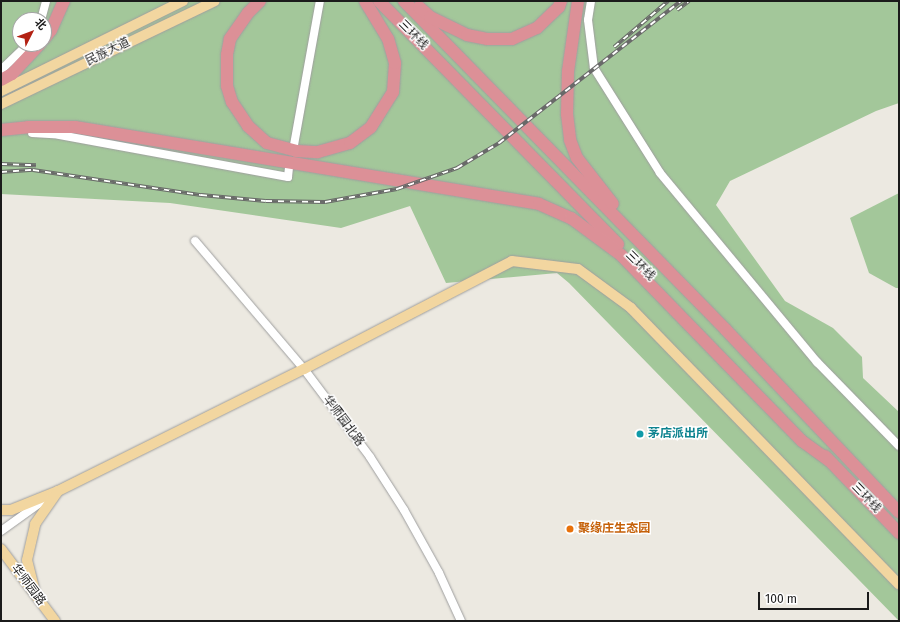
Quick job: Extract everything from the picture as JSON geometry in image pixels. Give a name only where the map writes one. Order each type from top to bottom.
[{"type":"highway","points":[[52,28],[64,1]]},
{"type":"highway","points":[[260,1],[248,13],[230,39],[227,55],[226,86],[232,102],[248,126],[267,143],[296,151],[318,152],[350,143],[371,127],[393,92],[395,63],[388,39],[367,1]]},
{"type":"highway","points":[[367,1],[620,255],[802,441],[830,461]]},
{"type":"highway","name":"三环线","points":[[379,1],[899,533]]},
{"type":"highway","name":"三环线","points":[[404,1],[726,330],[899,512]]},
{"type":"highway","points":[[411,1],[430,17],[467,35],[487,39],[512,39],[537,28],[558,7],[561,1]]},
{"type":"highway","points":[[578,1],[568,72],[567,114],[570,140],[578,158],[594,183],[726,330]]},
{"type":"highway","points":[[1,80],[12,74],[33,52]]},
{"type":"highway","points":[[1,130],[28,127],[75,127],[539,204],[572,218],[620,255]]},
{"type":"main road","name":"民族大道","points":[[1,91],[183,1]]},
{"type":"main road","name":"民族大道","points":[[1,104],[215,1]]},
{"type":"main road","points":[[1,510],[11,510],[58,491],[304,369],[512,261],[578,269],[631,308],[899,585]]},
{"type":"main road","points":[[35,592],[27,560],[35,524],[58,491]]},
{"type":"main road","name":"华师园路","points":[[1,549],[35,592],[55,621]]},
{"type":"street","points":[[43,12],[46,1]]},
{"type":"street","points":[[294,146],[320,1]]},
{"type":"street","points":[[591,1],[588,20],[594,68],[660,173],[817,362],[899,446]]},
{"type":"street","points":[[1,70],[20,52]]},
{"type":"street","points":[[1,134],[54,134],[288,177],[289,168]]},
{"type":"street","name":"华师园北路","points":[[195,241],[304,369],[370,457],[404,510],[439,573],[461,621]]},
{"type":"street","points":[[1,531],[58,491]]},
{"type":"green space","points":[[1,1],[899,1],[899,103],[876,111],[730,181],[716,205],[785,301],[833,328],[862,357],[863,378],[899,412],[899,621],[569,283],[557,273],[446,283],[410,206],[341,228],[170,203],[1,194]]},
{"type":"green space","points":[[899,193],[899,288],[896,288],[869,273],[850,218]]},
{"type":"railway","points":[[614,47],[668,1]]},
{"type":"railway","points":[[1,172],[33,170],[201,195],[266,201],[325,202],[397,189],[457,168],[499,143],[681,1]]},
{"type":"railway","points":[[677,10],[689,1]]},
{"type":"railway","points":[[1,164],[36,165]]},
{"type":"place","name":"茅店派出所","points":[[640,434]]},
{"type":"place","name":"聚缘庄生态园","points":[[570,529]]}]
